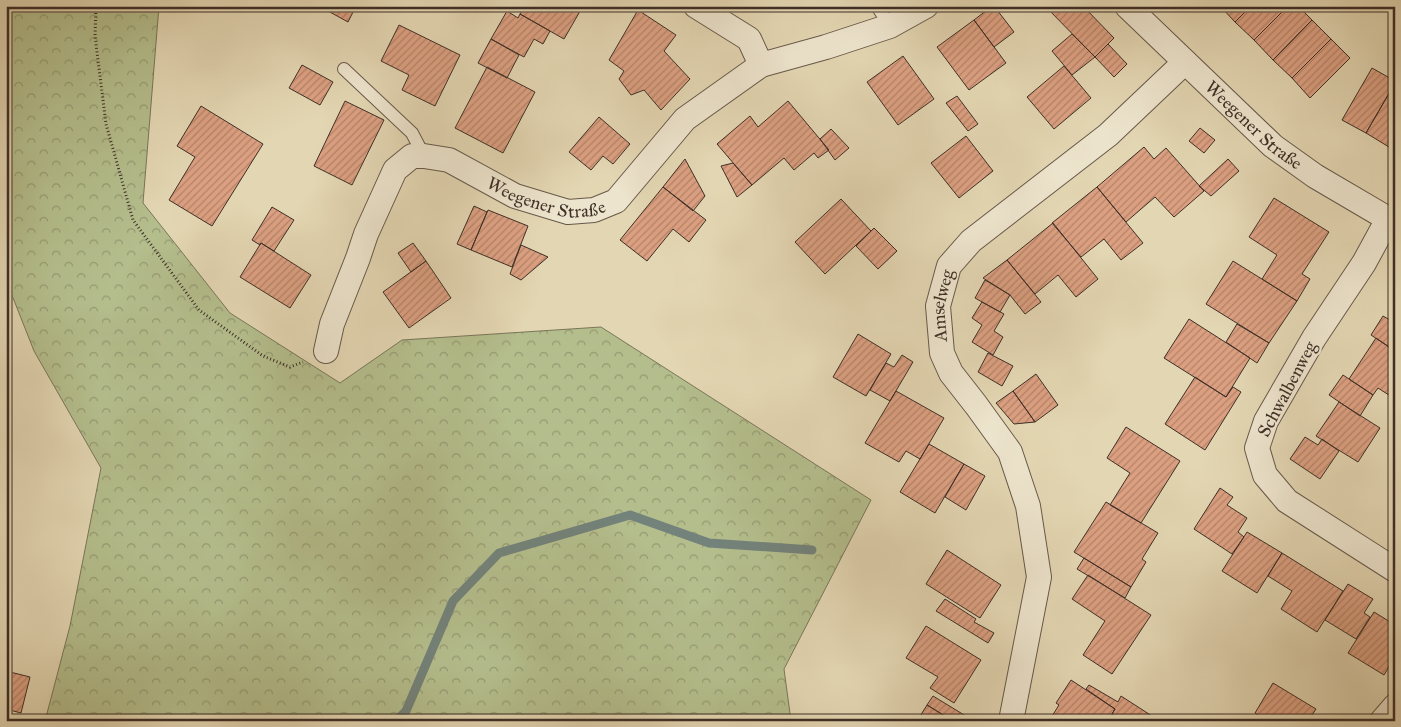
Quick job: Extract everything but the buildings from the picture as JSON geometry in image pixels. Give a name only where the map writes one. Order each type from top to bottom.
[{"type":"street","points":[[696,6],[749,39],[760,65]]},
{"type":"street","name":"Weegener Straße","points":[[326,351],[332,324],[366,234],[395,170],[412,156],[449,160],[515,196],[568,212],[594,210],[616,201],[685,119],[760,65],[826,47],[890,26],[926,6]]},
{"type":"street","name":"Weegener Straße","points":[[1127,6],[1273,146],[1315,176],[1391,221]]},
{"type":"street","name":"Amselweg","points":[[1011,721],[1039,577],[1028,506],[1010,452],[951,373],[942,353],[938,306],[948,266],[971,241],[1108,135],[1185,62]]},
{"type":"street","name":"Schwalbenweg","points":[[1391,221],[1314,338],[1266,420],[1257,448],[1265,475],[1287,501],[1395,570]]},
{"type":"street","points":[[1382,721],[1395,706]]},
{"type":"lane","points":[[877,6],[890,26]]},
{"type":"lane","points":[[344,70],[412,133],[424,156]]},
{"type":"path","points":[[96,6],[95,36],[106,124],[133,220],[199,310],[264,356],[290,367],[326,351]]},
{"type":"green space","points":[[6,6],[159,6],[143,203],[230,313],[340,383],[402,340],[601,327],[871,500],[784,669],[791,721],[45,721],[70,626],[101,468],[34,351],[6,280]]},
{"type":"waterway","points":[[396,721],[406,711],[453,601],[499,553],[630,515],[709,543],[812,550]]}]
